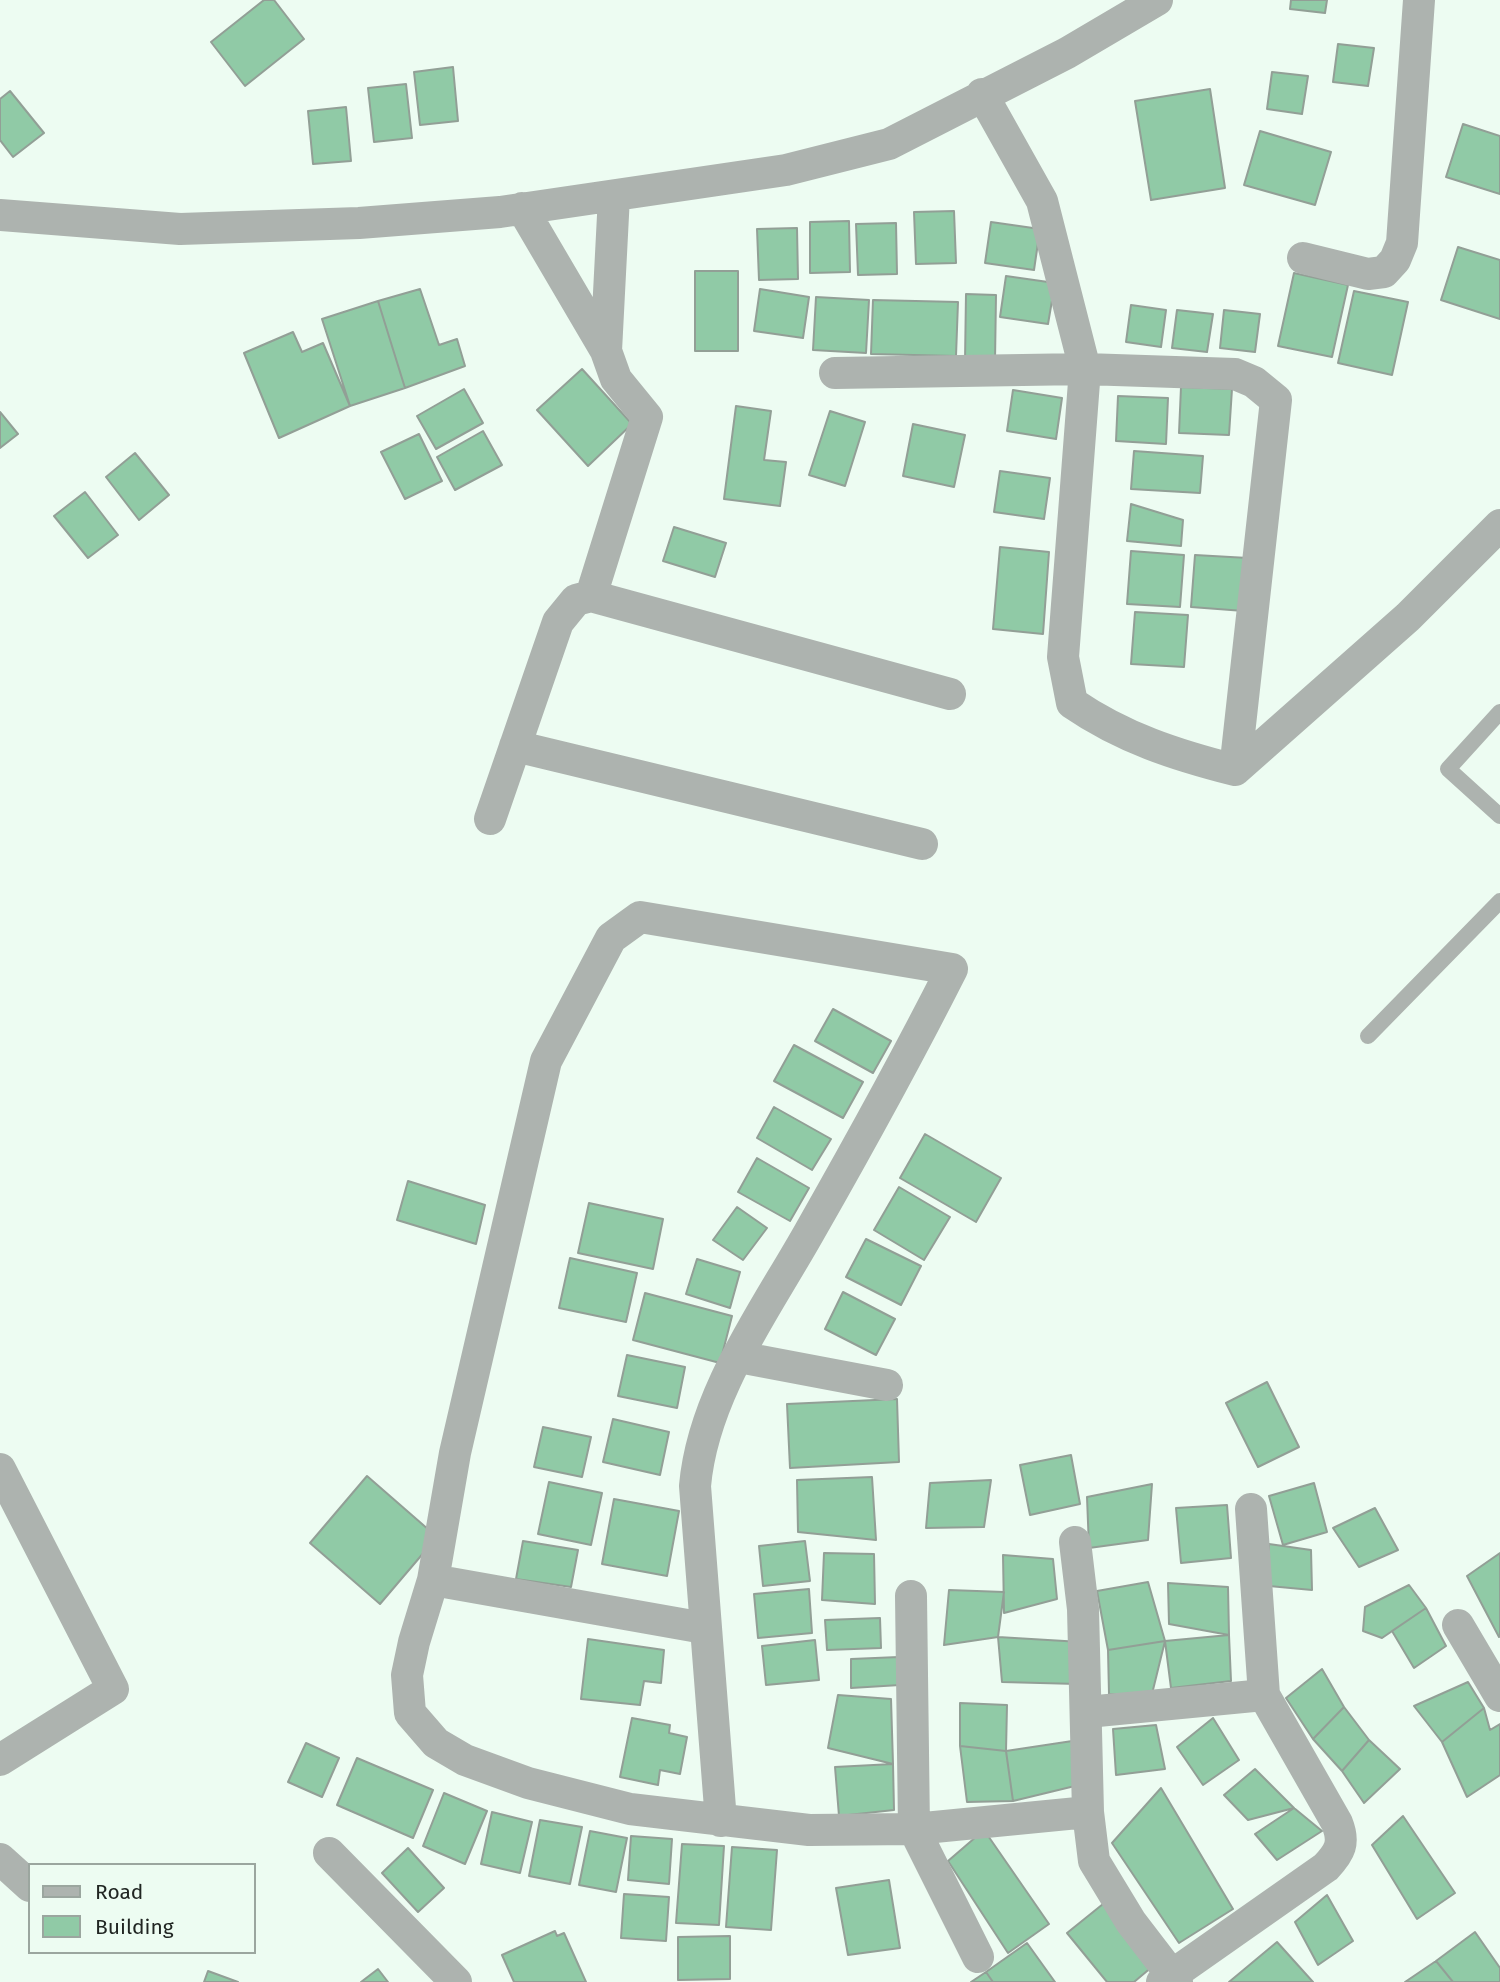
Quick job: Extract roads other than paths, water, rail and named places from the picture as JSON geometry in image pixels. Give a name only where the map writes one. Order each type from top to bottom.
[{"type":"street","points":[[0,215],[180,229],[359,223],[522,208],[786,170],[889,144],[982,94],[1067,53],[1157,0]]},
{"type":"street","points":[[1303,258],[1368,274],[1384,272],[1395,260],[1402,243],[1419,0]]},
{"type":"street","points":[[982,94],[1042,201],[1085,369],[1063,657],[1072,703],[1101,723],[1171,754],[1235,770]]},
{"type":"street","points":[[606,351],[614,196]]},
{"type":"street","points":[[522,208],[606,351],[616,379],[647,418],[591,596]]},
{"type":"street","points":[[835,373],[1085,369],[1235,374],[1254,382],[1276,400],[1235,770]]},
{"type":"street","points":[[1235,770],[1408,617],[1500,525]]},
{"type":"street","points":[[490,819],[558,622],[576,600],[591,596],[950,694]]},
{"type":"street","points":[[515,746],[922,844]]},
{"type":"street","points":[[721,1821],[695,1486],[698,1451],[710,1414],[739,1357],[894,1083],[952,969],[640,917],[611,938],[546,1061],[455,1453],[433,1580],[407,1675],[410,1713],[436,1743],[465,1760],[528,1783],[630,1809],[721,1821],[809,1830],[914,1829],[1088,1812]]},
{"type":"street","points":[[739,1357],[887,1385]]},
{"type":"street","points":[[0,1469],[113,1689],[0,1760]]},
{"type":"street","points":[[1075,1542],[1083,1609],[1088,1812],[1094,1861],[1170,1980],[1326,1867],[1338,1855],[1342,1843],[1337,1823],[1264,1695],[1251,1509]]},
{"type":"street","points":[[433,1580],[705,1628]]},
{"type":"street","points":[[911,1596],[914,1829],[978,1957]]},
{"type":"street","points":[[1458,1625],[1500,1696]]},
{"type":"street","points":[[1087,1712],[1264,1695]]},
{"type":"street","points":[[329,1853],[456,1982]]},
{"type":"street","points":[[0,1859],[28,1884]]},
{"type":"lane","points":[[1500,712],[1448,769],[1500,816]]},
{"type":"lane","points":[[1368,1036],[1500,901]]}]
